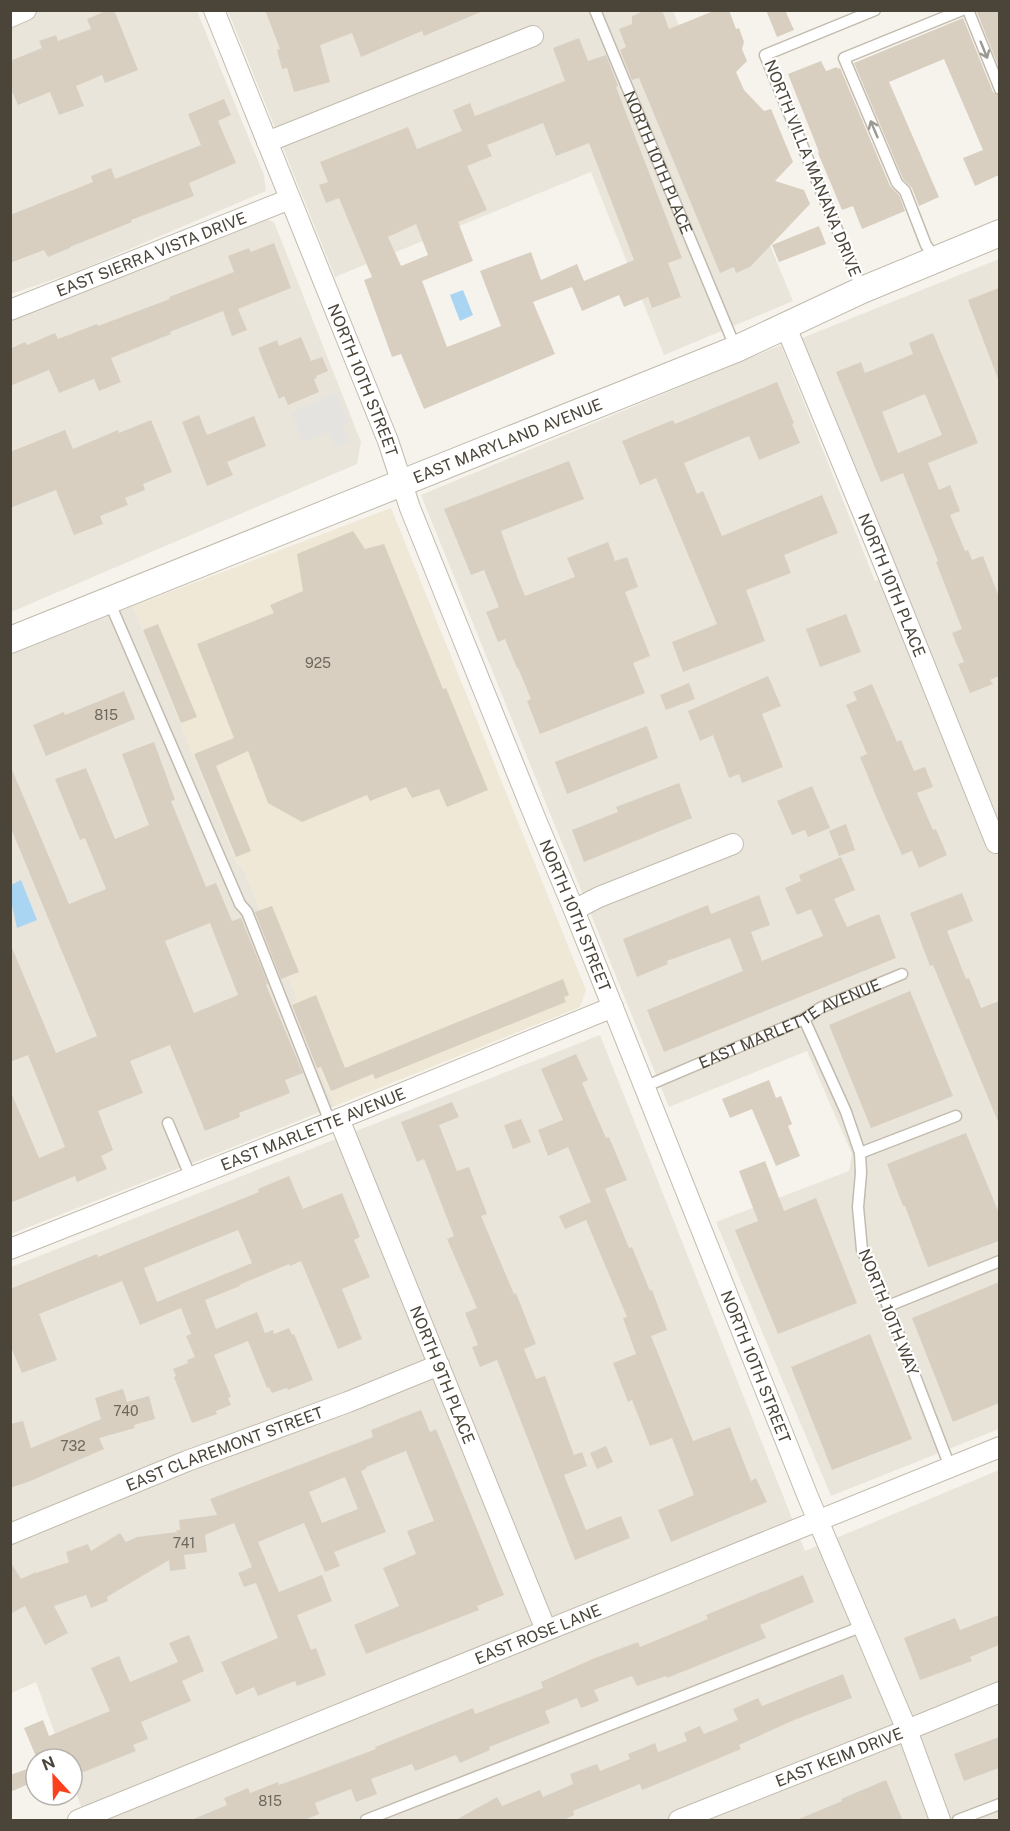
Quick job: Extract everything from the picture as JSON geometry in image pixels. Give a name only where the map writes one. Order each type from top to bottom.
[{"type":"street","points":[[10,17],[26,10]]},
{"type":"street","name":"NORTH 10TH STREET","points":[[214,10],[388,441],[410,508],[818,1520],[907,1731],[940,1821]]},
{"type":"street","points":[[267,142],[532,36]]},
{"type":"street","name":"EAST SIERRA VISTA DRIVE","points":[[10,310],[290,199]]},
{"type":"street","name":"EAST MARYLAND AVENUE","points":[[10,640],[736,349],[861,290],[999,233]]},
{"type":"street","name":"NORTH 10TH PLACE","points":[[786,327],[882,558],[996,843]]},
{"type":"street","points":[[574,910],[599,897],[733,843]]},
{"type":"street","name":"EAST MARLETTE AVENUE","points":[[10,1249],[334,1121],[613,1007]]},
{"type":"street","name":"NORTH 9TH PLACE","points":[[334,1121],[439,1365],[546,1630]]},
{"type":"street","name":"EAST CLAREMONT STREET","points":[[10,1534],[187,1461],[348,1402],[439,1365]]},
{"type":"street","name":"EAST ROSE LANE","points":[[88,1819],[546,1630],[999,1447]]},
{"type":"street","name":"EAST KEIM DRIVE","points":[[679,1821],[999,1692]]},
{"type":"lane","name":"NORTH 10TH PLACE","points":[[595,10],[736,349]]},
{"type":"lane","name":"NORTH VILLA MANANA DRIVE","points":[[861,290],[765,55],[874,10]]},
{"type":"lane","points":[[936,260],[926,245],[905,191],[897,183],[844,58],[962,10]]},
{"type":"lane","points":[[968,10],[999,89]]},
{"type":"lane","points":[[109,601],[240,904],[246,912],[334,1121]]},
{"type":"lane","name":"EAST MARLETTE AVENUE","points":[[644,1086],[804,1019],[820,1008],[903,974]]},
{"type":"lane","name":"NORTH 10TH WAY","points":[[804,1019],[846,1112],[860,1153],[858,1207],[862,1250],[888,1306],[950,1467]]},
{"type":"lane","points":[[860,1153],[957,1116]]},
{"type":"lane","points":[[168,1123],[191,1178]]},
{"type":"lane","points":[[888,1306],[999,1261]]},
{"type":"lane","points":[[366,1821],[863,1626]]},
{"type":"lane","points":[[958,1821],[999,1804]]},
{"type":"shaded area","points":[[10,11],[197,11],[264,175],[266,191],[73,273],[11,294]]},
{"type":"shaded area","points":[[228,11],[673,11],[793,301],[664,355],[591,172],[335,277]]},
{"type":"shaded area","points":[[266,219],[274,222],[361,442],[357,464],[11,612],[11,319]]},
{"type":"shaded area","points":[[999,259],[999,1429],[831,1496],[716,1222],[849,1171],[852,1154],[807,1051],[669,1107],[421,495],[781,345],[875,581],[897,573],[802,338]]},
{"type":"shaded area","points":[[336,393],[349,423],[343,426],[349,441],[335,447],[328,432],[303,442],[291,413]]},
{"type":"shaded area","points":[[391,508],[586,990],[580,1007],[335,1106],[292,1004],[298,1000],[242,865],[238,866],[133,606]]},
{"type":"shaded area","points":[[133,606],[238,866],[242,865],[298,1000],[293,1004],[335,1106],[11,1234],[11,655]]},
{"type":"shaded area","points":[[600,1035],[805,1551],[999,1470],[999,1820],[86,1820],[81,1807],[84,1807],[84,1747],[60,1747],[36,1682],[11,1693],[11,1267]]},
{"type":"water","points":[[463,290],[473,315],[460,321],[450,295]]},
{"type":"water","points":[[21,880],[37,920],[17,928],[11,901],[11,885]]},
{"type":"building","points":[[108,10],[114,10],[138,70],[105,83],[102,75],[76,86],[84,106],[59,115],[50,92],[18,105],[10,87],[10,61],[42,48],[39,41],[56,35],[58,41],[91,29],[87,19]]},
{"type":"building","points":[[265,10],[483,11],[424,36],[422,31],[361,57],[352,33],[320,45],[330,82],[294,92],[287,68],[282,69],[277,50],[280,49]]},
{"type":"building","points":[[646,10],[662,10],[669,29],[716,10],[729,10],[744,42],[742,49],[747,61],[736,72],[744,90],[764,111],[771,109],[793,162],[775,181],[804,190],[810,204],[750,267],[736,273],[734,267],[720,273],[639,78],[632,80],[620,50],[626,47],[619,29],[632,24],[632,16]]},
{"type":"building","points":[[766,10],[785,10],[794,30],[777,37]]},
{"type":"building","points":[[976,10],[999,10],[999,68]]},
{"type":"building","points":[[963,18],[993,92],[999,96],[999,175],[975,186],[963,158],[983,150],[944,59],[889,82],[939,197],[919,206],[912,188],[903,179],[854,63]]},
{"type":"building","points":[[579,38],[588,61],[606,55],[618,86],[616,87],[682,258],[668,263],[681,297],[652,308],[648,297],[624,307],[619,295],[582,311],[572,287],[533,302],[555,354],[424,409],[401,354],[392,357],[364,280],[372,277],[339,198],[326,203],[319,185],[328,182],[320,162],[408,127],[417,149],[462,131],[453,110],[470,103],[475,116],[565,81],[553,48]],"holes":[[[543,123],[556,156],[589,143],[634,260],[584,281],[577,264],[541,280],[531,252],[480,271],[501,326],[447,347],[422,281],[473,261],[458,222],[487,210],[467,166],[492,156],[487,145]],[[416,224],[428,255],[401,266],[388,237]]]},
{"type":"building","points":[[821,61],[826,71],[840,68],[890,186],[899,195],[905,211],[862,229],[853,206],[842,210],[788,74]]},
{"type":"building","points":[[224,99],[231,115],[218,121],[236,163],[189,183],[194,196],[131,220],[132,222],[48,257],[44,250],[10,263],[10,215],[93,182],[91,176],[111,168],[115,179],[201,145],[188,114]]},
{"type":"building","points":[[819,226],[826,244],[779,262],[772,245]]},
{"type":"building","points":[[274,243],[291,288],[238,309],[247,330],[232,336],[223,311],[170,332],[171,334],[111,358],[121,382],[99,391],[94,379],[59,393],[49,370],[10,386],[10,349],[25,342],[27,345],[55,333],[58,339],[170,299],[169,297],[234,272],[228,256],[249,248],[251,252]]},
{"type":"building","points":[[999,288],[999,379],[998,379],[968,300]]},
{"type":"building","points":[[933,333],[978,443],[928,463],[939,490],[950,485],[960,511],[950,515],[965,551],[968,550],[972,560],[983,556],[999,597],[999,676],[990,680],[993,684],[970,693],[958,664],[964,662],[952,633],[962,629],[903,473],[881,482],[836,372],[861,362],[865,373],[913,354],[909,343]],"holes":[[[925,394],[942,435],[898,453],[882,412]]]},
{"type":"building","points":[[301,337],[311,361],[322,357],[328,371],[314,379],[319,392],[288,405],[284,396],[279,399],[258,348],[277,340],[279,346]]},
{"type":"building","points":[[777,382],[800,443],[759,460],[749,436],[684,463],[697,494],[703,491],[722,536],[822,495],[838,533],[784,555],[791,573],[746,590],[765,641],[683,672],[672,642],[717,624],[656,478],[640,485],[622,441],[673,420],[675,424]]},
{"type":"building","points":[[199,415],[207,435],[254,416],[266,446],[227,462],[233,475],[207,486],[182,422]]},
{"type":"building","points":[[151,420],[172,472],[143,484],[145,490],[125,498],[128,505],[100,516],[103,524],[74,535],[56,490],[10,508],[10,452],[65,430],[73,449],[118,430],[119,433]]},
{"type":"building","points":[[569,461],[584,499],[501,531],[525,596],[575,577],[567,558],[608,542],[615,561],[627,557],[638,587],[625,592],[650,656],[633,663],[645,693],[540,734],[527,701],[531,699],[518,668],[505,639],[498,642],[486,612],[499,607],[484,570],[471,575],[444,509]]},
{"type":"building","points":[[353,531],[365,549],[384,544],[443,689],[446,688],[488,790],[447,807],[439,789],[412,798],[406,787],[370,801],[367,795],[302,822],[268,803],[248,751],[216,766],[251,851],[236,857],[194,754],[234,738],[197,644],[274,613],[270,605],[303,591],[297,554]]},
{"type":"building","points":[[846,614],[861,652],[820,667],[806,629]]},
{"type":"building","points":[[158,624],[197,717],[181,723],[143,630]]},
{"type":"building","points":[[768,676],[781,706],[762,714],[783,767],[742,783],[739,774],[729,778],[713,735],[700,741],[688,711]]},
{"type":"building","points":[[689,683],[695,699],[666,710],[660,695]]},
{"type":"building","points":[[872,684],[897,742],[901,740],[914,771],[925,767],[933,787],[917,793],[947,855],[919,868],[912,851],[902,855],[860,757],[867,754],[846,705],[857,700],[853,692]]},
{"type":"building","points":[[124,691],[135,719],[46,756],[33,725],[64,712],[65,715]]},
{"type":"building","points":[[647,726],[658,758],[567,794],[555,762]]},
{"type":"building","points":[[154,742],[175,800],[171,801],[206,887],[216,883],[232,921],[241,918],[303,1073],[285,1080],[290,1093],[239,1113],[240,1117],[205,1131],[170,1045],[130,1061],[143,1093],[98,1111],[113,1150],[101,1156],[107,1169],[77,1182],[75,1176],[10,1203],[10,1090],[39,1158],[65,1147],[28,1055],[10,1062],[10,943],[56,1053],[97,1036],[10,826],[10,765],[69,904],[106,889],[85,838],[80,840],[55,779],[86,768],[115,839],[149,825],[122,754]],"holes":[[[210,923],[238,995],[194,1013],[165,941]]]},
{"type":"building","points":[[679,783],[692,818],[584,862],[572,830],[618,812],[616,807]]},
{"type":"building","points":[[812,786],[830,828],[808,837],[805,830],[792,835],[777,801]]},
{"type":"building","points":[[846,824],[855,850],[839,856],[829,831]]},
{"type":"building","points":[[841,857],[855,890],[834,899],[847,927],[879,914],[896,958],[664,1052],[647,1010],[743,971],[730,938],[667,961],[668,964],[637,977],[623,939],[708,905],[711,914],[759,895],[770,925],[751,932],[762,961],[823,936],[811,909],[797,915],[785,888],[801,881],[799,875]]},
{"type":"building","points":[[962,893],[973,921],[947,931],[966,979],[969,978],[981,1008],[999,1001],[999,1124],[933,965],[930,966],[910,913]]},
{"type":"building","points":[[272,906],[299,972],[281,979],[255,912]]},
{"type":"building","points":[[563,979],[569,995],[564,997],[566,1002],[375,1079],[373,1074],[331,1091],[321,1067],[317,1068],[292,1005],[316,995],[345,1068]]},
{"type":"building","points":[[910,991],[953,1096],[871,1128],[829,1025]]},
{"type":"building","points":[[576,1054],[588,1080],[582,1083],[627,1180],[605,1189],[629,1248],[632,1247],[650,1291],[652,1290],[667,1330],[651,1336],[693,1441],[730,1427],[751,1481],[756,1478],[767,1502],[671,1542],[658,1510],[694,1495],[672,1438],[650,1446],[632,1400],[628,1402],[613,1363],[636,1354],[623,1318],[627,1317],[586,1220],[565,1229],[559,1216],[591,1202],[568,1147],[548,1156],[538,1130],[563,1120],[541,1069]]},
{"type":"building","points":[[769,1080],[776,1098],[781,1096],[792,1124],[788,1126],[800,1156],[776,1166],[752,1109],[730,1118],[722,1099]]},
{"type":"building","points":[[452,1102],[459,1117],[439,1125],[457,1171],[469,1167],[487,1214],[481,1216],[536,1344],[524,1349],[536,1379],[545,1376],[574,1455],[582,1452],[587,1466],[564,1475],[586,1530],[621,1516],[630,1538],[575,1560],[497,1360],[480,1367],[472,1347],[478,1345],[465,1313],[477,1308],[447,1239],[454,1236],[424,1159],[417,1162],[401,1122]]},
{"type":"building","points":[[521,1119],[531,1142],[513,1149],[504,1125]]},
{"type":"building","points":[[966,1133],[999,1213],[999,1241],[928,1267],[887,1164]]},
{"type":"building","points":[[765,1161],[784,1211],[816,1198],[857,1303],[778,1334],[735,1230],[758,1221],[739,1171]]},
{"type":"building","points":[[289,1176],[303,1209],[342,1193],[360,1237],[354,1240],[370,1277],[342,1289],[362,1339],[338,1349],[301,1261],[205,1300],[216,1329],[257,1312],[265,1333],[273,1330],[274,1334],[289,1328],[292,1335],[294,1334],[313,1380],[288,1390],[287,1388],[272,1393],[269,1387],[267,1388],[248,1341],[214,1355],[231,1397],[228,1398],[231,1405],[216,1411],[217,1414],[192,1423],[173,1369],[188,1363],[187,1360],[195,1357],[186,1336],[191,1334],[181,1308],[140,1325],[122,1281],[39,1314],[57,1360],[22,1373],[10,1345],[10,1289],[97,1254],[98,1257],[259,1192],[258,1189]],"holes":[[[238,1230],[252,1263],[157,1302],[144,1268]]]},
{"type":"building","points":[[999,1282],[999,1403],[953,1422],[912,1318]]},
{"type":"building","points":[[870,1334],[912,1439],[832,1470],[791,1367]]},
{"type":"building","points":[[123,1389],[127,1402],[149,1396],[155,1419],[134,1425],[135,1428],[99,1438],[104,1449],[10,1488],[10,1424],[23,1421],[31,1448],[101,1419],[95,1398]]},
{"type":"building","points":[[421,1410],[430,1432],[436,1429],[504,1595],[477,1606],[479,1610],[366,1654],[354,1625],[399,1606],[383,1568],[416,1554],[407,1531],[434,1521],[406,1451],[361,1471],[386,1532],[334,1552],[340,1566],[325,1572],[304,1523],[258,1542],[279,1592],[322,1575],[332,1601],[297,1615],[311,1650],[316,1648],[326,1675],[297,1686],[295,1681],[258,1696],[254,1687],[236,1695],[221,1662],[278,1638],[256,1583],[244,1587],[238,1573],[252,1567],[234,1523],[205,1535],[207,1552],[184,1555],[186,1569],[170,1571],[169,1560],[107,1597],[108,1601],[91,1608],[86,1595],[54,1606],[68,1633],[45,1645],[25,1606],[10,1614],[10,1561],[21,1579],[69,1562],[66,1552],[88,1544],[91,1551],[120,1533],[126,1542],[137,1537],[177,1532],[176,1530],[180,1530],[179,1520],[217,1515],[210,1499],[373,1437],[371,1430]],"holes":[[[345,1477],[358,1509],[322,1523],[309,1492]]]},
{"type":"building","points":[[606,1446],[613,1462],[597,1469],[590,1453]]},
{"type":"building","points":[[803,1575],[814,1602],[760,1625],[766,1638],[667,1678],[666,1676],[637,1686],[632,1676],[594,1690],[599,1701],[581,1708],[577,1698],[545,1711],[550,1723],[489,1747],[490,1750],[460,1763],[456,1755],[415,1771],[412,1764],[371,1779],[377,1794],[356,1802],[351,1789],[315,1803],[319,1814],[302,1821],[189,1821],[227,1805],[224,1798],[248,1788],[250,1793],[278,1782],[279,1785],[376,1749],[375,1747],[473,1708],[475,1714],[543,1688],[541,1682],[595,1658],[638,1642],[640,1647],[708,1619],[706,1615]]},
{"type":"building","points":[[999,1615],[999,1645],[970,1657],[972,1661],[920,1680],[904,1638],[955,1618],[960,1630]]},
{"type":"building","points":[[189,1635],[204,1671],[182,1681],[191,1701],[141,1722],[148,1739],[133,1745],[136,1751],[84,1772],[84,1747],[32,1747],[24,1728],[43,1720],[49,1736],[110,1711],[91,1668],[119,1656],[130,1682],[178,1662],[169,1643]]},
{"type":"building","points":[[843,1674],[852,1698],[794,1720],[739,1745],[741,1749],[642,1790],[640,1784],[573,1811],[574,1815],[562,1821],[454,1821],[497,1797],[502,1806],[540,1790],[543,1797],[573,1784],[570,1774],[597,1764],[600,1771],[630,1759],[628,1754],[655,1743],[658,1752],[687,1741],[684,1733],[700,1726],[704,1734],[738,1720],[733,1709],[758,1698],[762,1706]]},
{"type":"building","points":[[999,1737],[999,1768],[964,1781],[954,1754]]},
{"type":"building","points":[[24,1770],[24,1786],[10,1792],[10,1775]]},
{"type":"building","points":[[886,1780],[903,1821],[794,1821],[842,1801],[841,1799]]}]
